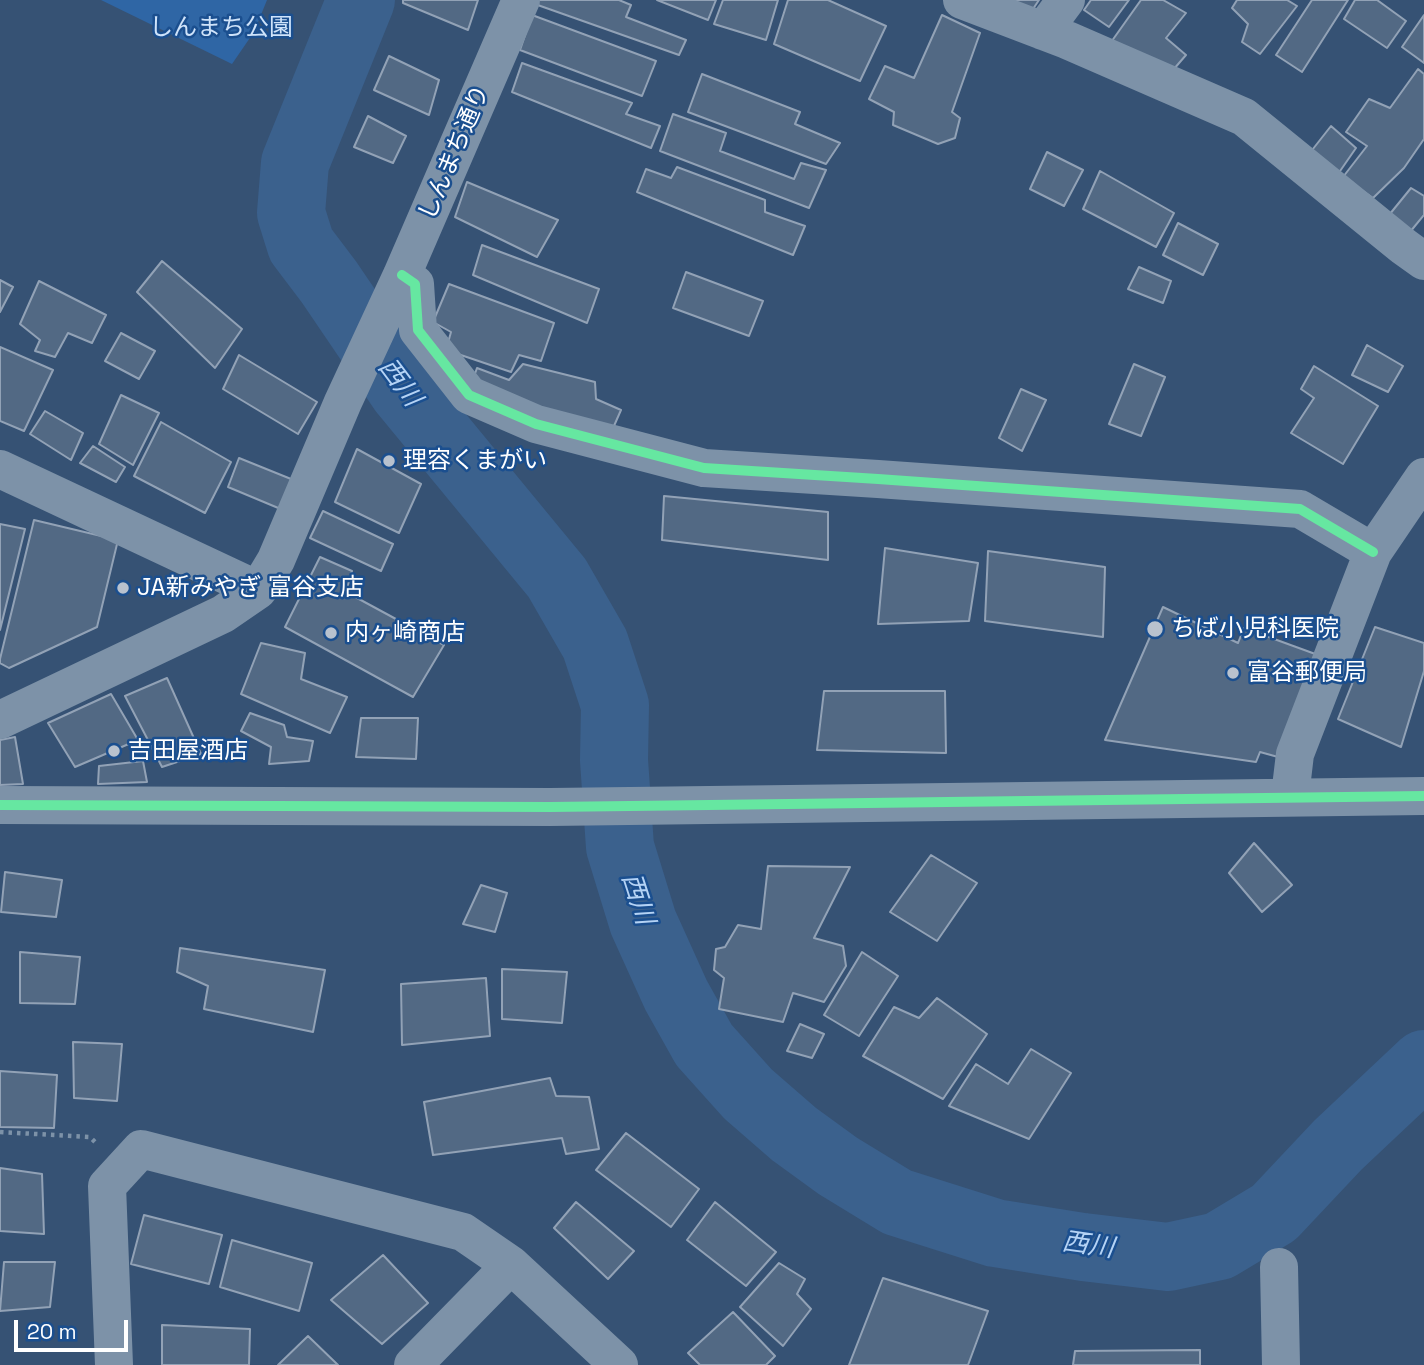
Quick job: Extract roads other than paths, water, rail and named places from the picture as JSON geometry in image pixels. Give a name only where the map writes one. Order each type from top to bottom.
[{"type":"street","name":"しんまち通り","points":[[258,590],[276,559],[521,0]]},
{"type":"street","points":[[962,0],[1043,31],[1244,117],[1424,261]]},
{"type":"street","points":[[1043,31],[1066,0]]},
{"type":"street","points":[[395,290],[415,284],[418,330],[469,395],[537,424],[704,468],[1300,509],[1373,551]]},
{"type":"street","points":[[0,469],[258,590]]},
{"type":"street","points":[[1290,796],[1295,754],[1373,551],[1424,477]]},
{"type":"street","points":[[0,720],[223,614],[258,590]]},
{"type":"street","points":[[0,805],[550,807],[1424,796]]},
{"type":"street","points":[[114,1365],[107,1186],[141,1149],[463,1232],[511,1265],[618,1365]]},
{"type":"street","points":[[413,1365],[511,1265]]},
{"type":"street","points":[[1279,1267],[1281,1365]]},
{"type":"waterway","name":"西川","points":[[361,0],[295,163],[291,213],[301,245],[403,391],[557,578],[595,644],[615,705],[614,760],[620,847],[643,922],[676,995],[704,1045],[748,1094],[794,1134],[838,1166],[897,1202],[995,1233],[1168,1257],[1219,1246],[1274,1213],[1338,1145],[1424,1064]]},
{"type":"place","name":"理容くまがい","points":[[389,461]]},
{"type":"place","name":"JA新みやぎ 富谷支店","points":[[123,588]]},
{"type":"place","name":"ちば小児科医院","points":[[1155,629]]},
{"type":"place","name":"内ヶ崎商店","points":[[331,633]]},
{"type":"place","name":"富谷郵便局","points":[[1233,673]]},
{"type":"place","name":"吉田屋酒店","points":[[114,751]]},
{"type":"park label","name":"しんまち公園","points":[[221,28]]}]
